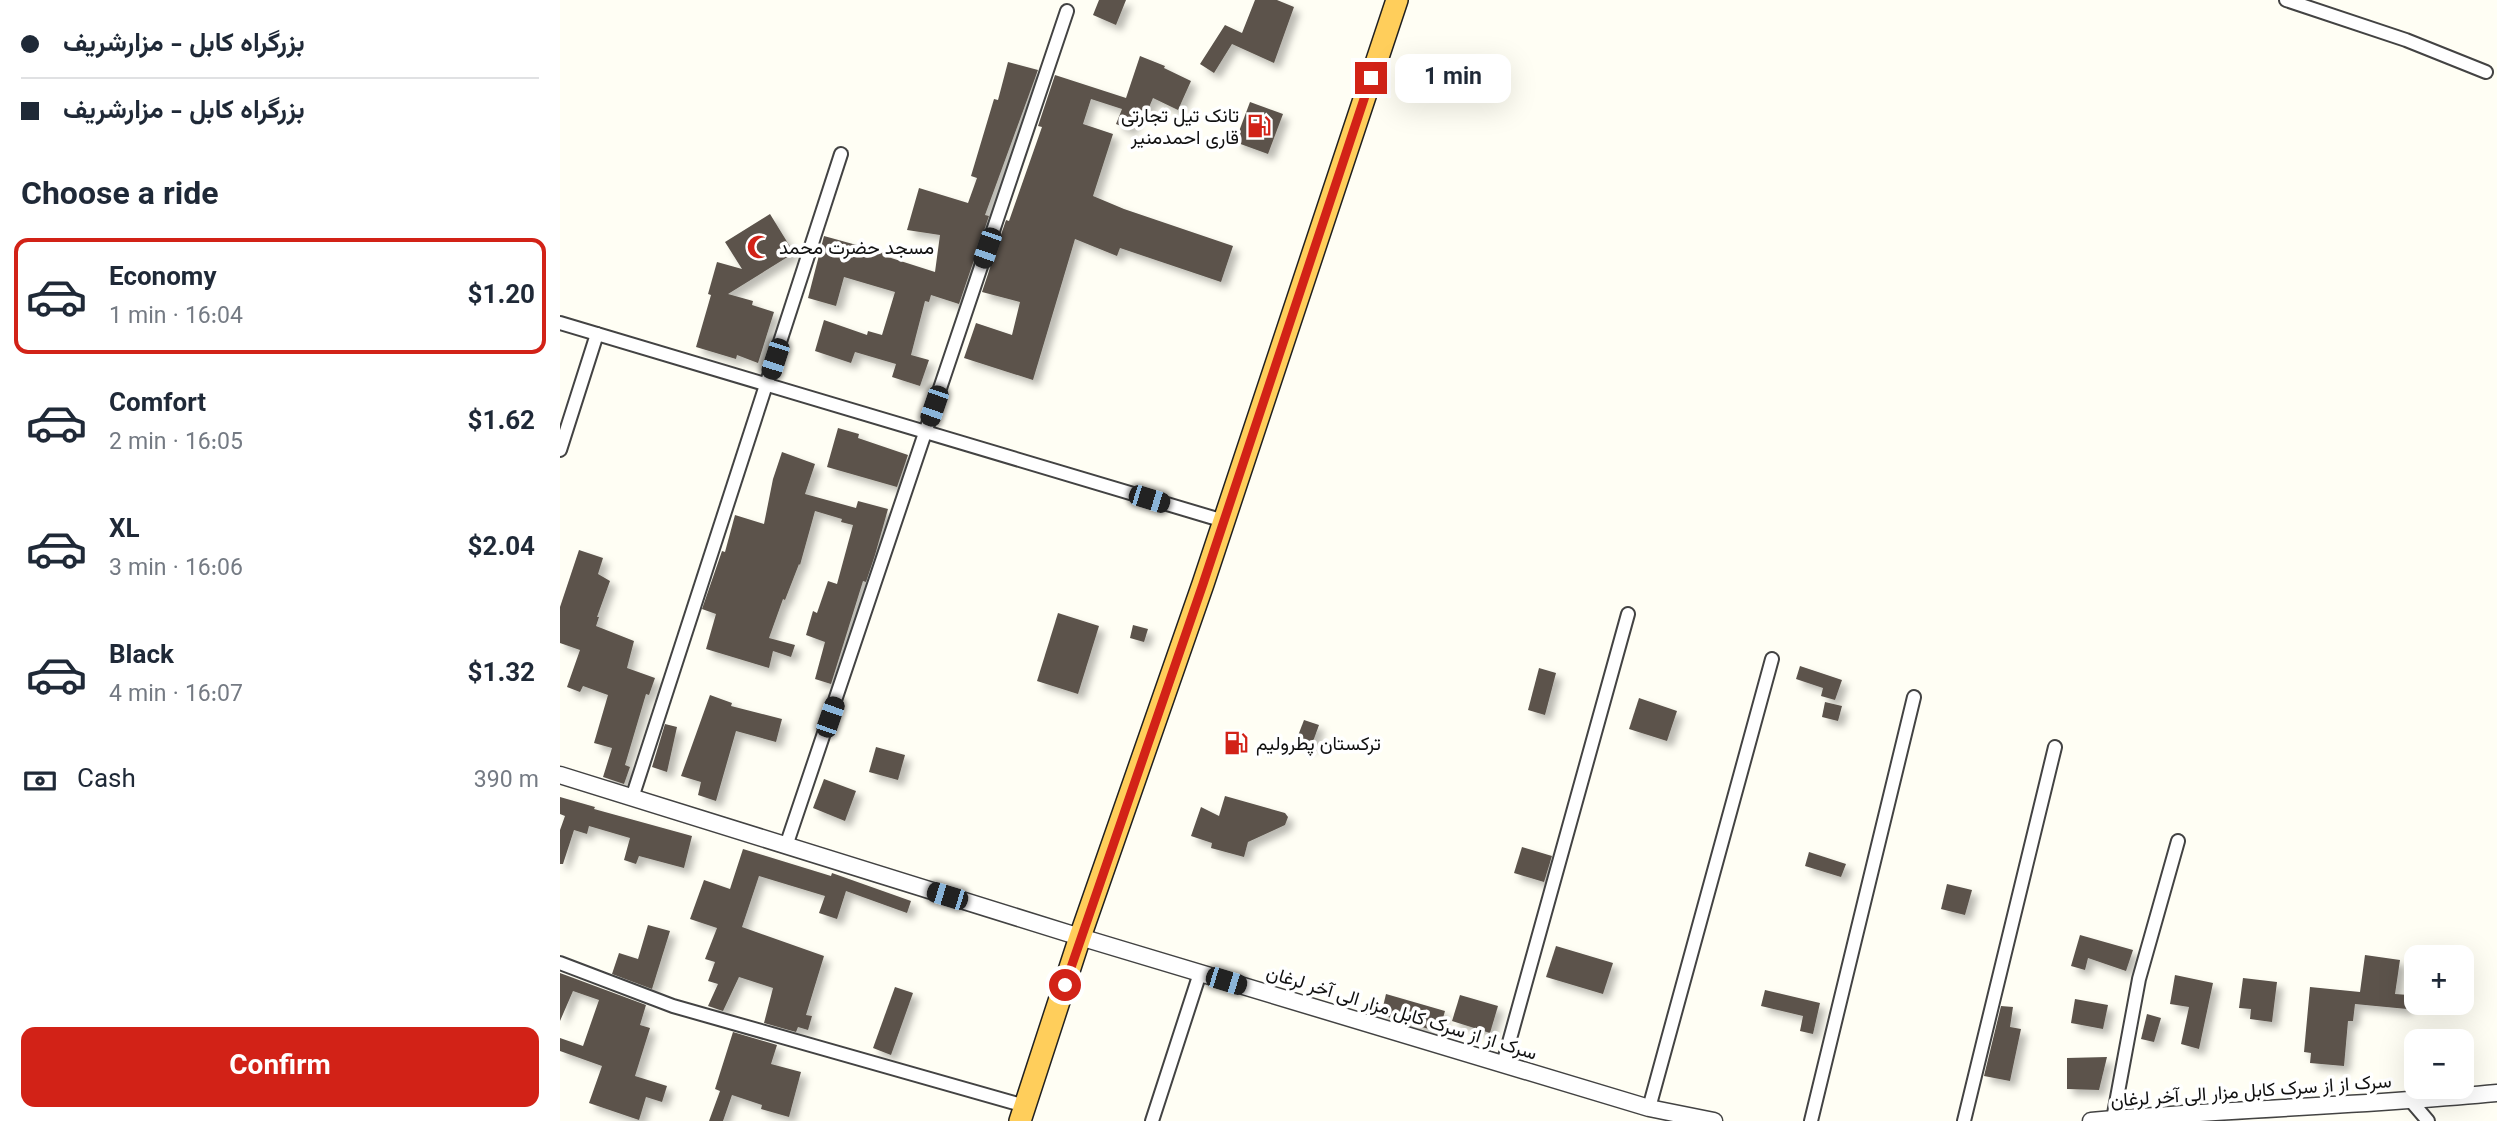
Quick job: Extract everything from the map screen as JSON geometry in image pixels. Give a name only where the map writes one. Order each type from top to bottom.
[{"type":"highway","points":[[1023,1114],[1080,937],[1224,521],[1397,0]]},
{"type":"street","points":[[2286,0],[2406,40],[2486,72]]},
{"type":"street","points":[[786,846],[1068,11]]},
{"type":"street","points":[[632,798],[841,155]]},
{"type":"street","points":[[560,323],[1224,521]]},
{"type":"street","points":[[560,450],[597,334]]},
{"type":"street","points":[[1503,1064],[1628,614]]},
{"type":"street","points":[[1649,1108],[1772,659]]},
{"type":"street","points":[[1811,1121],[1914,697]]},
{"type":"street","points":[[1964,1121],[2055,747]]},
{"type":"street","name":"سرک از از سرک کابل مزار الی آخر لرغان","points":[[560,775],[1080,937],[1649,1108],[1714,1121]]},
{"type":"street","points":[[2113,1119],[2139,979],[2178,841]]},
{"type":"street","points":[[560,963],[673,1006],[1023,1114]]},
{"type":"street","points":[[1152,1121],[1200,973]]},
{"type":"street","name":"سرک از از سرک کابل مزار الی آخر لرغان","points":[[2091,1121],[2204,1116],[2497,1093]]},
{"type":"street","points":[[2411,1101],[2428,1121]]},
{"type":"building","points":[[1099,0],[1126,0],[1116,25],[1093,15]]},
{"type":"building","points":[[1255,0],[1277,0],[1294,7],[1274,63],[1232,44],[1214,73],[1200,64],[1225,25],[1242,33]]},
{"type":"building","points":[[1140,56],[1191,81],[1178,110],[1153,98],[1147,112],[1138,109],[1131,130],[1116,124],[1122,109],[1091,99],[1083,124],[1113,134],[1093,196],[1233,246],[1221,282],[1120,248],[1117,256],[1075,239],[1033,380],[964,358],[976,323],[1012,335],[1020,302],[982,292],[1042,127],[1038,126],[1055,75],[1126,98]]},
{"type":"building","points":[[1008,62],[1038,70],[985,215],[989,216],[959,304],[931,295],[929,302],[925,301],[911,355],[929,360],[920,386],[892,377],[896,364],[855,352],[851,363],[815,351],[824,320],[867,335],[868,331],[882,335],[895,292],[844,277],[836,306],[808,298],[824,236],[889,254],[888,257],[935,272],[940,235],[907,230],[919,188],[968,203],[977,178],[971,176],[994,99],[998,100]]},
{"type":"building","points":[[1250,102],[1283,114],[1268,154],[1235,142]]},
{"type":"building","points":[[770,214],[794,253],[728,294],[753,301],[752,305],[774,312],[758,363],[737,355],[736,359],[696,347],[717,262],[742,269],[725,242]]},
{"type":"building","points":[[838,428],[859,434],[858,438],[908,455],[897,487],[827,467]]},
{"type":"building","points":[[782,452],[815,464],[805,494],[856,508],[858,501],[888,509],[831,684],[815,679],[825,642],[806,635],[813,611],[817,613],[828,581],[837,584],[853,525],[815,511],[800,565],[785,600],[783,599],[769,638],[795,645],[791,657],[773,651],[769,668],[706,649],[716,614],[702,609],[722,551],[725,552],[735,515],[764,524],[773,479]]},
{"type":"building","points":[[579,550],[603,558],[598,574],[610,581],[596,626],[634,641],[627,668],[655,678],[649,695],[646,694],[625,765],[630,767],[624,784],[603,777],[612,748],[594,743],[608,695],[583,686],[580,692],[567,687],[580,650],[560,643],[560,607]]},
{"type":"building","points":[[1058,613],[1099,626],[1078,694],[1037,681]]},
{"type":"building","points":[[1133,625],[1148,629],[1144,642],[1130,638]]},
{"type":"building","points":[[1800,666],[1842,680],[1835,700],[1821,696],[1823,688],[1796,679]]},
{"type":"building","points":[[1539,668],[1556,673],[1545,715],[1528,710]]},
{"type":"building","points":[[710,695],[732,703],[731,706],[782,719],[776,742],[736,731],[716,801],[698,795],[701,782],[681,776]]},
{"type":"building","points":[[1639,698],[1677,711],[1667,741],[1629,729]]},
{"type":"building","points":[[1825,702],[1842,706],[1838,721],[1822,717]]},
{"type":"building","points":[[1304,720],[1319,725],[1311,747],[1296,741]]},
{"type":"building","points":[[665,724],[677,727],[667,772],[652,767]]},
{"type":"building","points":[[876,747],[905,755],[898,780],[869,772]]},
{"type":"building","points":[[824,779],[856,791],[845,821],[813,808]]},
{"type":"building","points":[[1225,796],[1285,813],[1288,817],[1285,825],[1248,842],[1244,857],[1211,848],[1212,843],[1191,836],[1201,807],[1219,816]]},
{"type":"building","points":[[560,797],[692,836],[684,868],[639,856],[636,864],[624,860],[630,838],[589,826],[587,834],[574,830],[563,864],[560,864],[560,830],[565,816],[560,814]]},
{"type":"building","points":[[1522,847],[1552,856],[1544,882],[1514,873]]},
{"type":"building","points":[[743,849],[831,876],[832,873],[911,901],[907,913],[846,891],[837,919],[819,913],[825,896],[759,876],[742,927],[824,956],[806,1015],[812,1016],[808,1030],[798,1027],[796,1032],[764,1023],[773,988],[739,977],[723,1011],[708,1006],[718,984],[708,981],[715,962],[705,959],[717,928],[690,919],[704,880],[730,889]]},
{"type":"building","points":[[1809,852],[1846,864],[1841,877],[1805,866]]},
{"type":"building","points":[[1947,884],[1972,890],[1965,915],[1941,909]]},
{"type":"building","points":[[648,925],[670,931],[652,989],[612,974],[619,953],[638,959]]},
{"type":"building","points":[[2080,935],[2133,950],[2126,971],[2088,958],[2085,970],[2071,966]]},
{"type":"building","points":[[1556,946],[1613,963],[1603,994],[1546,977]]},
{"type":"building","points":[[2365,955],[2400,960],[2395,994],[2404,995],[2404,1009],[2355,1004],[2353,1021],[2348,1021],[2344,1066],[2310,1063],[2311,1053],[2304,1052],[2310,987],[2360,992]]},
{"type":"building","points":[[560,973],[646,1005],[640,1025],[650,1028],[635,1076],[667,1086],[662,1102],[646,1097],[639,1120],[589,1103],[602,1066],[560,1051],[560,1038],[583,1046],[599,1000],[573,991],[560,1021]]},
{"type":"building","points":[[2175,975],[2213,983],[2199,1049],[2181,1044],[2189,1007],[2170,1004]]},
{"type":"building","points":[[2243,978],[2277,982],[2272,1022],[2250,1019],[2251,1009],[2239,1008]]},
{"type":"building","points":[[895,987],[913,993],[891,1055],[873,1048]]},
{"type":"building","points":[[1765,990],[1820,1003],[1813,1034],[1800,1031],[1803,1016],[1761,1006]]},
{"type":"building","points":[[1386,994],[1445,1011],[1439,1032],[1381,1015]]},
{"type":"building","points":[[1460,995],[1498,1006],[1490,1033],[1452,1021]]},
{"type":"building","points":[[2075,999],[2108,1005],[2103,1029],[2071,1023]]},
{"type":"building","points":[[2001,1006],[2013,1007],[2010,1027],[2021,1029],[2010,1081],[1984,1076]]},
{"type":"building","points":[[2147,1014],[2161,1018],[2154,1042],[2141,1039]]},
{"type":"building","points":[[733,1032],[777,1045],[771,1064],[801,1072],[789,1117],[761,1109],[762,1105],[732,1095],[723,1121],[709,1121],[720,1091],[715,1089]]},
{"type":"building","points":[[2107,1057],[2099,1090],[2067,1089],[2067,1058]]},
{"type":"place","name":"تانک تیل تجارتی قاری احمدمنیر","points":[[1259,126]]},
{"type":"place","name":"مسجد حضرت محمد","points":[[759,247]]},
{"type":"place","name":"ترکستان پطرولیم","points":[[1236,743]]},
{"type":"route","points":[[1065,985],[1203,584],[1371,78]]}]
